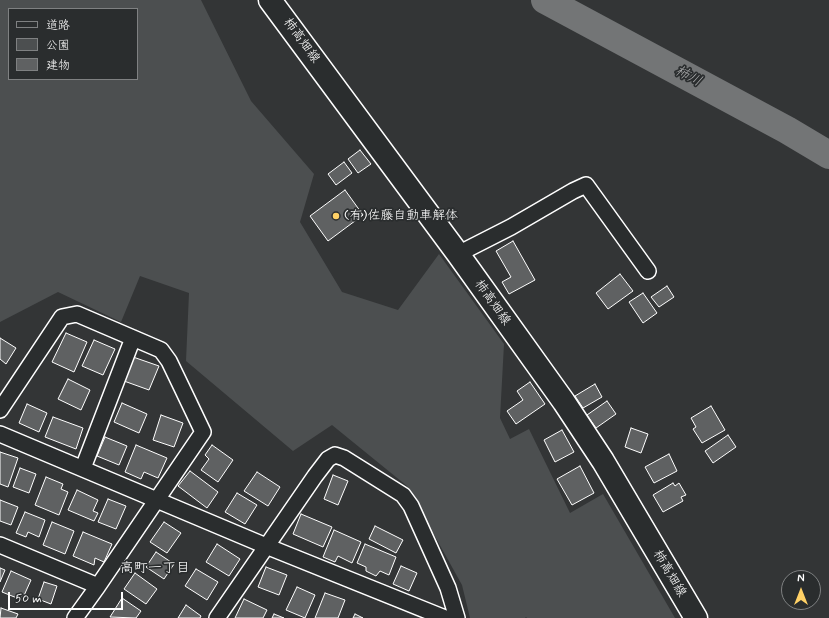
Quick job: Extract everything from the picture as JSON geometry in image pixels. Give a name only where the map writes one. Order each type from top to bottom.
[{"type":"main road","name":"柿高畑線","points":[[270,0],[458,254],[564,402],[603,461],[696,618]]},
{"type":"street","points":[[458,254],[511,227],[586,185],[648,271]]},
{"type":"street","points":[[0,410],[62,317],[77,314],[161,350],[169,361],[203,432],[75,618]]},
{"type":"street","points":[[83,468],[133,338]]},
{"type":"street","points":[[0,434],[266,546],[445,618]]},
{"type":"street","points":[[217,618],[328,459],[335,455],[344,458],[403,495],[411,506],[448,588],[457,618]]},
{"type":"street","points":[[0,545],[98,586]]},
{"type":"green space","points":[[0,0],[201,0],[251,101],[314,174],[300,222],[342,292],[398,310],[439,254],[504,344],[500,418],[510,439],[529,429],[570,513],[603,494],[675,618],[470,618],[462,585],[407,486],[332,425],[293,451],[186,361],[189,293],[140,276],[121,322],[58,292],[0,322]]},
{"type":"building","points":[[360,150],[371,164],[358,173],[348,159]]},
{"type":"building","points":[[344,162],[352,173],[336,185],[328,174]]},
{"type":"building","name":"(有)佐藤自動車解体","points":[[345,190],[363,215],[328,241],[310,216]]},
{"type":"building","points":[[513,241],[535,280],[509,294],[502,282],[511,277],[496,251]]},
{"type":"building","points":[[620,274],[633,291],[608,309],[596,293]]},
{"type":"building","points":[[667,286],[674,297],[659,307],[651,297]]},
{"type":"building","points":[[643,293],[657,313],[643,323],[629,302]]},
{"type":"building","points":[[66,333],[87,342],[74,372],[52,362]]},
{"type":"building","points":[[0,338],[16,348],[6,364],[0,359]]},
{"type":"building","points":[[94,340],[115,349],[103,375],[82,366]]},
{"type":"building","points":[[133,357],[159,366],[149,390],[124,381]]},
{"type":"building","points":[[68,379],[90,390],[81,410],[58,399]]},
{"type":"building","points":[[530,382],[545,404],[516,424],[507,411],[523,400],[517,391]]},
{"type":"building","points":[[595,384],[602,397],[583,408],[575,396]]},
{"type":"building","points":[[607,401],[616,414],[596,428],[587,415]]},
{"type":"building","points":[[122,403],[147,414],[139,433],[114,422]]},
{"type":"building","points":[[27,404],[47,413],[39,432],[19,423]]},
{"type":"building","points":[[711,406],[725,430],[702,443],[693,429],[696,427],[691,418]]},
{"type":"building","points":[[161,415],[183,423],[174,447],[153,440]]},
{"type":"building","points":[[53,417],[83,428],[76,449],[45,437]]},
{"type":"building","points":[[631,428],[648,434],[641,453],[625,447]]},
{"type":"building","points":[[562,430],[574,452],[555,462],[544,440]]},
{"type":"building","points":[[728,435],[736,447],[713,463],[705,451]]},
{"type":"building","points":[[105,437],[127,446],[119,465],[97,456]]},
{"type":"building","points":[[136,445],[167,458],[158,478],[144,472],[141,479],[125,472]]},
{"type":"building","points":[[212,445],[233,460],[218,482],[201,470],[209,459],[205,455]]},
{"type":"building","points":[[0,452],[18,458],[8,487],[0,484]]},
{"type":"building","points":[[669,454],[677,471],[654,483],[645,467]]},
{"type":"building","points":[[580,466],[594,493],[572,505],[557,479]]},
{"type":"building","points":[[20,468],[36,474],[29,493],[13,487]]},
{"type":"building","points":[[190,471],[218,492],[207,508],[178,486]]},
{"type":"building","points":[[257,472],[280,487],[268,506],[244,491]]},
{"type":"building","points":[[333,475],[348,481],[338,505],[324,499]]},
{"type":"building","points":[[46,477],[63,484],[61,489],[68,492],[59,515],[35,505]]},
{"type":"building","points":[[673,483],[675,486],[679,483],[686,495],[681,497],[683,501],[663,512],[653,495]]},
{"type":"building","points":[[77,490],[98,500],[93,511],[98,513],[94,521],[68,510]]},
{"type":"building","points":[[237,493],[257,505],[245,524],[225,512]]},
{"type":"building","points":[[108,499],[126,506],[116,529],[98,522]]},
{"type":"building","points":[[0,500],[18,507],[11,525],[0,521]]},
{"type":"building","points":[[25,512],[45,520],[39,537],[28,532],[26,537],[16,533]]},
{"type":"building","points":[[301,514],[332,527],[323,547],[293,534]]},
{"type":"building","points":[[52,522],[74,531],[65,554],[43,545]]},
{"type":"building","points":[[164,522],[181,533],[167,553],[150,542]]},
{"type":"building","points":[[375,526],[403,540],[396,553],[369,539]]},
{"type":"building","points":[[334,530],[361,542],[352,563],[338,556],[335,562],[323,557]]},
{"type":"building","points":[[83,532],[112,544],[104,562],[95,558],[94,565],[73,556]]},
{"type":"building","points":[[217,544],[240,559],[229,576],[206,562]]},
{"type":"building","points":[[365,544],[396,557],[389,575],[380,571],[376,576],[366,571],[366,567],[357,563]]},
{"type":"building","points":[[156,552],[174,564],[164,579],[146,567]]},
{"type":"building","points":[[401,566],[417,573],[409,591],[393,584]]},
{"type":"building","points":[[266,567],[287,575],[279,595],[258,587]]},
{"type":"building","points":[[0,568],[5,570],[0,582]]},
{"type":"building","points":[[196,569],[218,582],[207,600],[185,586]]},
{"type":"building","points":[[11,571],[31,580],[22,600],[2,592]]},
{"type":"building","points":[[135,573],[157,589],[146,604],[124,589]]},
{"type":"building","points":[[44,582],[57,586],[51,604],[38,599]]},
{"type":"building","points":[[297,587],[315,595],[305,618],[286,610]]},
{"type":"building","points":[[325,593],[345,600],[338,618],[315,618]]},
{"type":"building","points":[[122,598],[141,611],[136,618],[110,617]]},
{"type":"building","points":[[244,599],[267,610],[263,618],[235,618]]},
{"type":"building","points":[[186,605],[201,616],[200,618],[178,618]]},
{"type":"building","points":[[1,608],[18,614],[16,618],[0,618]]},
{"type":"building","points":[[274,614],[284,618],[272,618]]},
{"type":"building","points":[[355,614],[363,618],[353,618]]},
{"type":"waterway","name":"柿川","points":[[545,0],[787,130],[829,155]]},
{"type":"place","name":"(有)佐藤自動車解体","points":[[336,216]]},
{"type":"district","name":"高町一丁目","points":[[155,569]]}]
